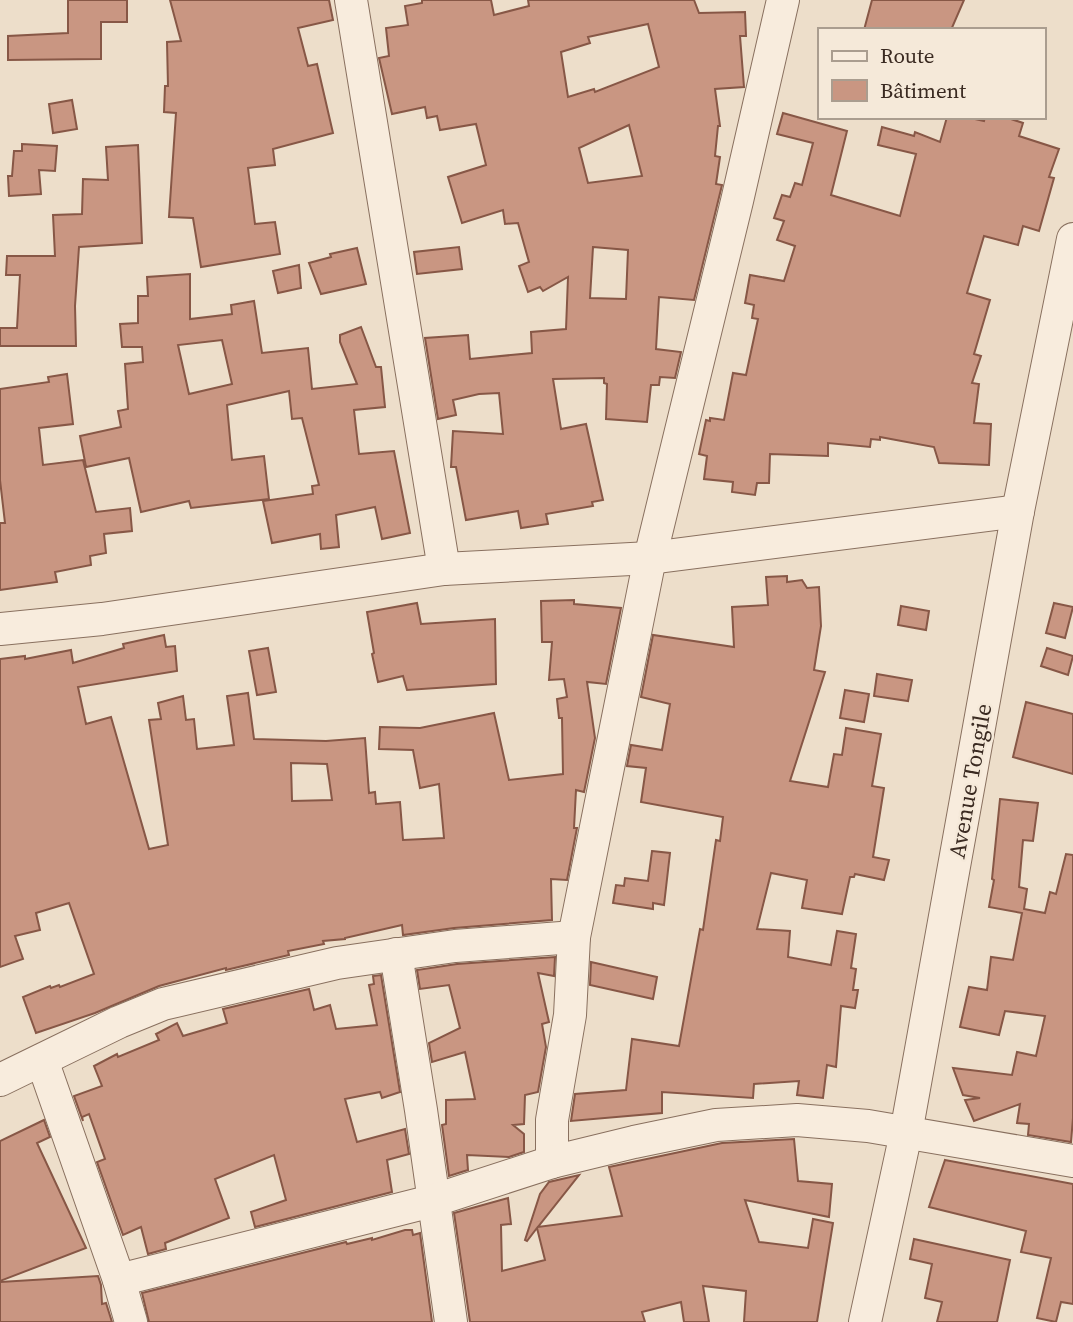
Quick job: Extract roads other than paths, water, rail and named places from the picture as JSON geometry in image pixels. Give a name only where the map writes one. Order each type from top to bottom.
[{"type":"street","points":[[351,0],[444,569]]},
{"type":"street","points":[[552,1162],[552,1120],[570,1015],[573,937],[650,558],[783,0]]},
{"type":"street","name":"Avenue Tongile","points":[[865,1322],[906,1133],[1018,510],[1073,239]]},
{"type":"street","points":[[0,629],[102,619],[444,569],[650,558],[1018,510]]},
{"type":"street","points":[[0,1080],[163,1004],[337,962],[455,946],[573,937]]},
{"type":"street","points":[[396,954],[451,1322]]},
{"type":"street","points":[[42,1060],[119,1280],[131,1322]]},
{"type":"street","points":[[119,1280],[432,1201],[552,1162],[716,1125],[797,1120],[868,1126],[1073,1161]]}]
